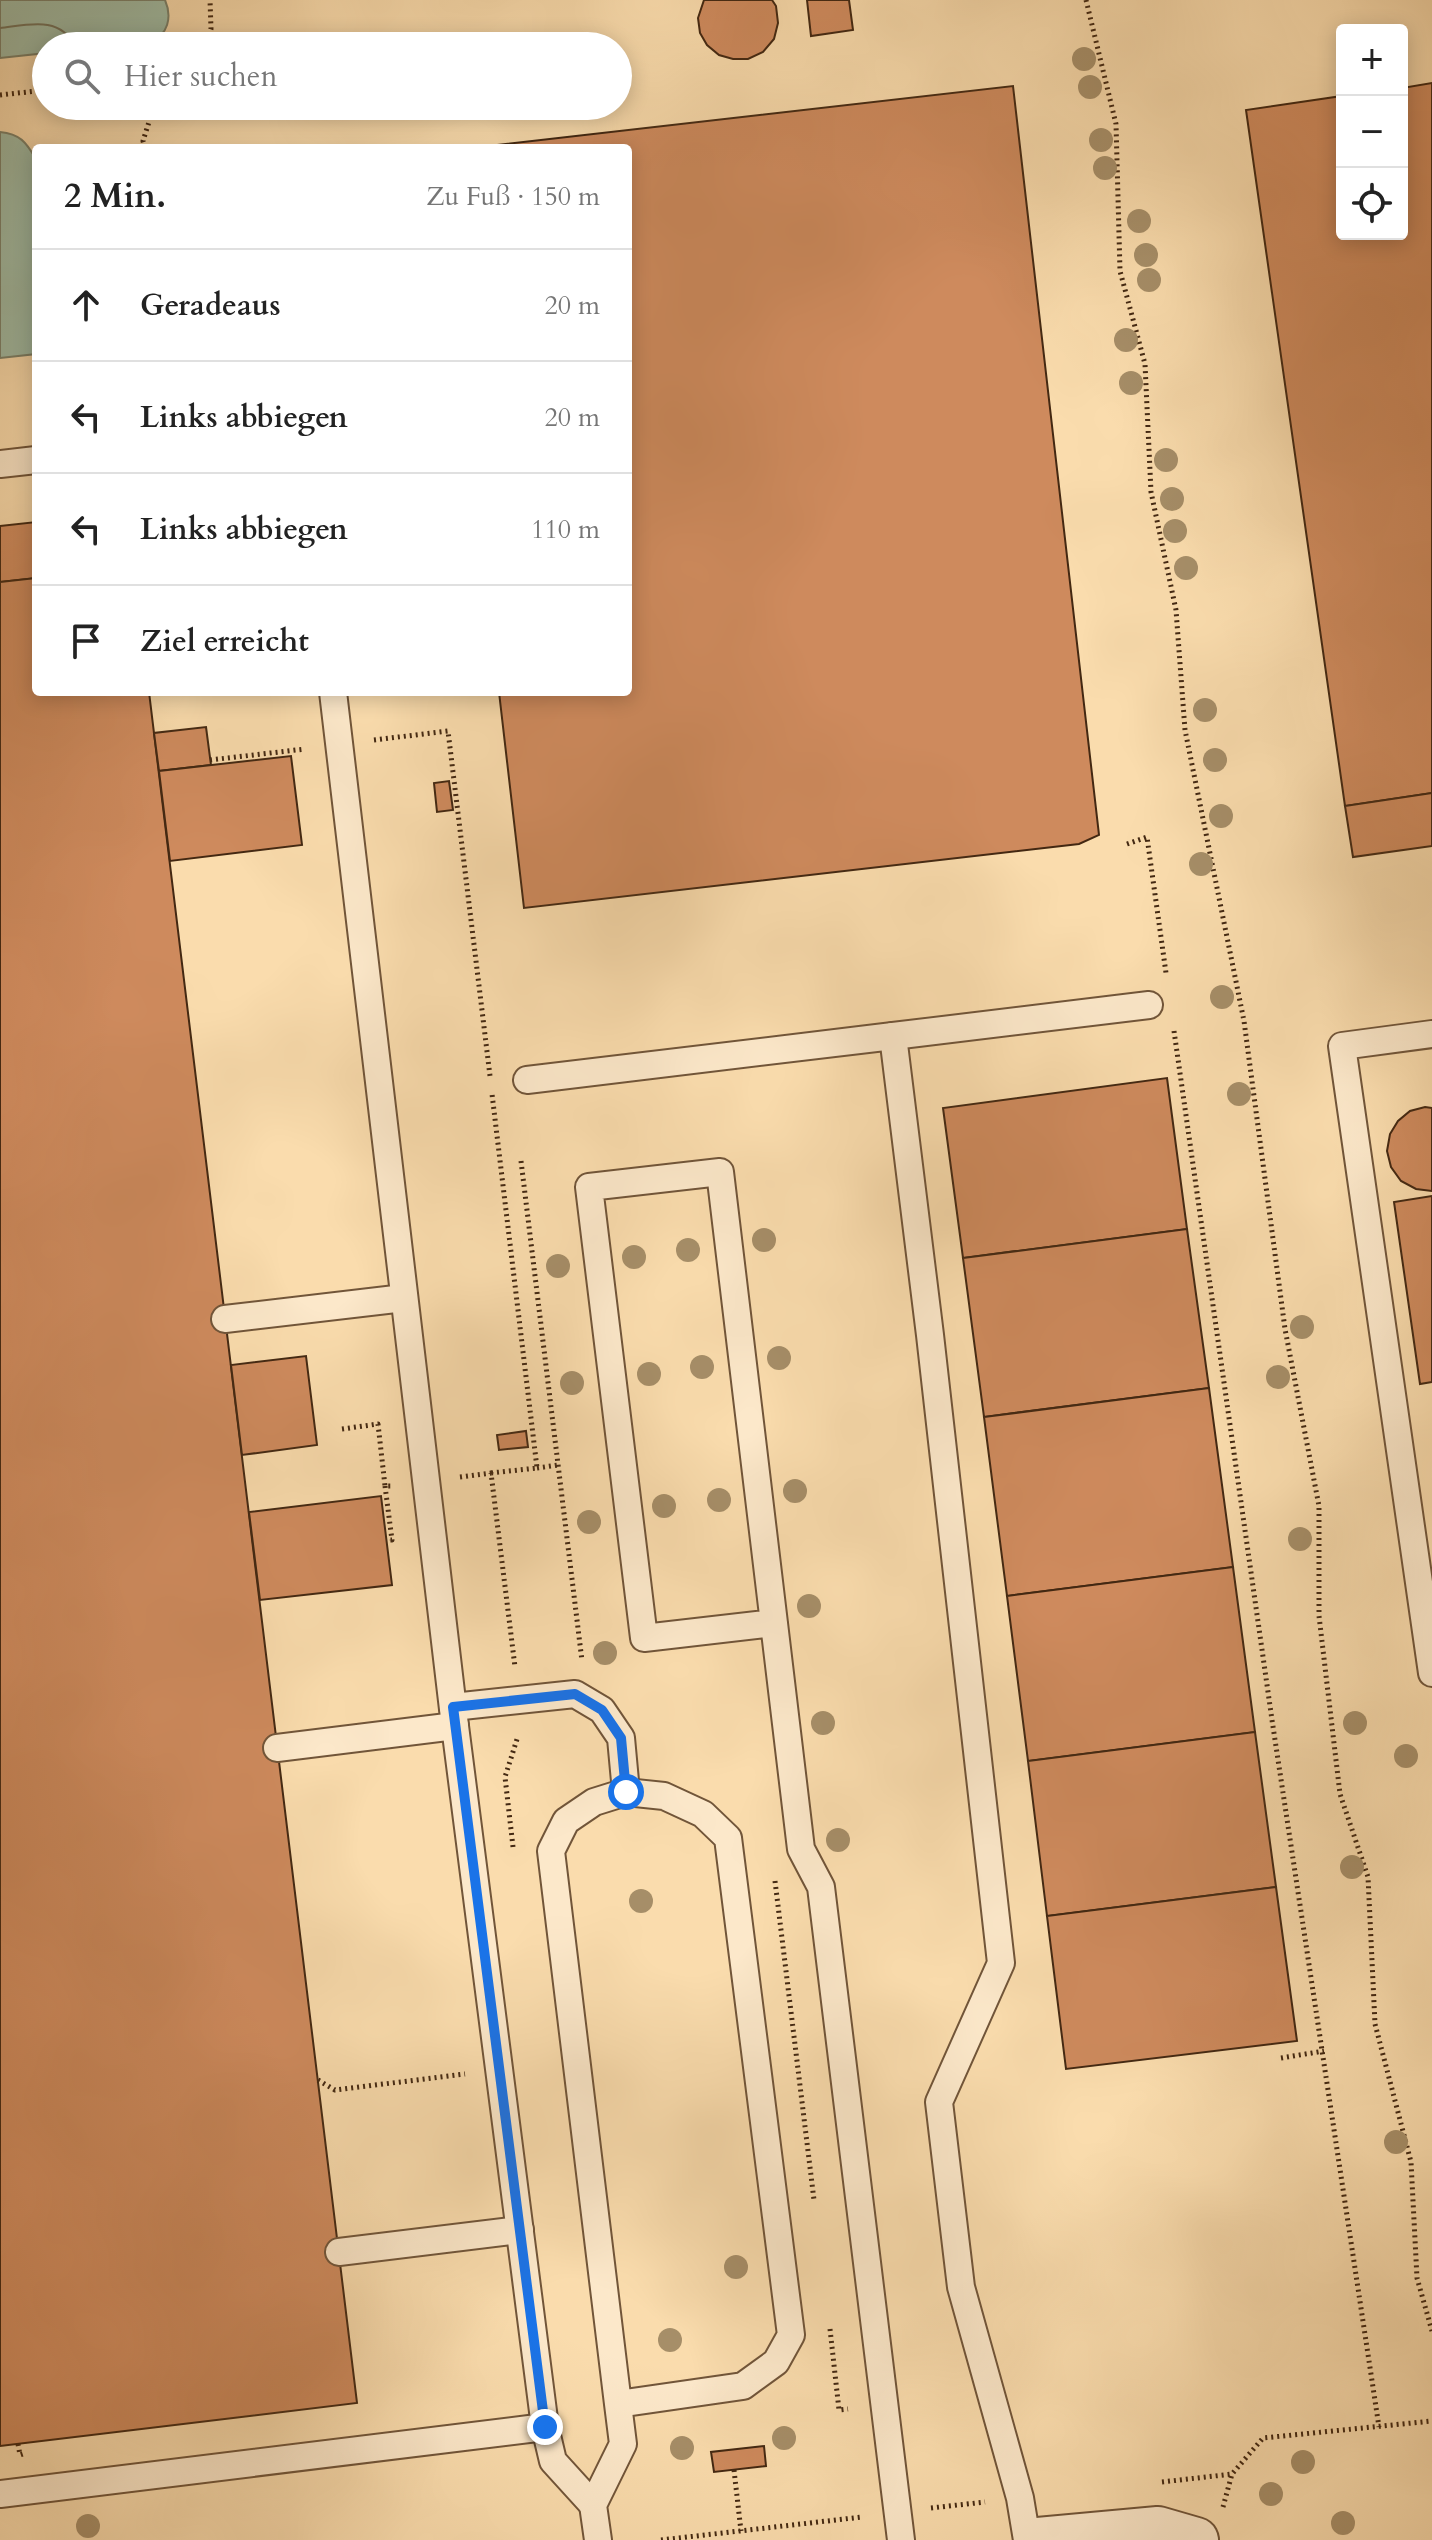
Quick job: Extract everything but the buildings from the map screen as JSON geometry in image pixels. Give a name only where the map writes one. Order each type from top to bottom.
[{"type":"street","points":[[1038,2540],[1209,2527]]},
{"type":"lane","points":[[0,464],[32,460]]},
{"type":"lane","points":[[333,696],[454,1717],[545,2427],[553,2461],[593,2505],[598,2540]]},
{"type":"lane","points":[[527,1080],[1149,1005]]},
{"type":"lane","points":[[1432,1034],[1342,1046],[1432,1673]]},
{"type":"lane","points":[[893,1036],[1001,1963],[939,2102],[961,2287],[1020,2498],[1027,2540]]},
{"type":"lane","points":[[774,1623],[644,1638],[589,1187],[720,1172],[774,1623],[801,1849],[821,1887],[901,2540]]},
{"type":"lane","points":[[225,1319],[404,1298]]},
{"type":"lane","points":[[277,1748],[575,1694],[602,1710],[621,1738],[626,1792]]},
{"type":"lane","points":[[593,2505],[623,2444],[618,2404],[551,1851],[566,1821],[594,1802],[626,1792],[664,1796],[703,1814],[728,1838],[791,2335],[776,2362],[743,2386],[618,2404]]},
{"type":"lane","points":[[339,2252],[520,2230]]},
{"type":"lane","points":[[0,2494],[545,2427]]},
{"type":"path","points":[[210,0],[210,32]]},
{"type":"path","points":[[1086,0],[1116,124],[1120,271],[1145,364],[1151,492],[1176,610],[1185,730],[1244,1021],[1285,1329],[1319,1506],[1319,1616],[1340,1794],[1368,1877],[1375,2024],[1411,2162],[1417,2278],[1432,2331]]},
{"type":"path","points":[[0,95],[32,92]]},
{"type":"path","points":[[144,144],[150,120]]},
{"type":"path","points":[[210,760],[448,731],[537,1468]]},
{"type":"path","points":[[1127,844],[1147,837],[1167,979]]},
{"type":"path","points":[[1174,1026],[1272,1720],[1379,2427]]},
{"type":"path","points":[[491,1473],[558,1465]]},
{"type":"path","points":[[385,1486],[392,1540],[386,1540]]},
{"type":"path","points":[[1281,2058],[1324,2051]]},
{"type":"path","points":[[318,2080],[335,2090]]},
{"type":"path","points":[[1209,2527],[1232,2474],[1263,2438],[1432,2421]]},
{"type":"path","points":[[18,2444],[20,2455]]},
{"type":"path","points":[[734,2470],[741,2531]]},
{"type":"path","points":[[1157,2483],[1232,2474]]},
{"type":"path","points":[[661,2540],[1020,2498]]},
{"type":"water","points":[[0,0],[165,0],[168,19],[163,32],[32,32],[32,55],[0,58]]},
{"type":"water","points":[[0,132],[22,140],[32,153],[32,354],[0,358]]},
{"type":"route","points":[[545,2427],[453,1707],[575,1694],[602,1710],[621,1738],[626,1792]]}]
